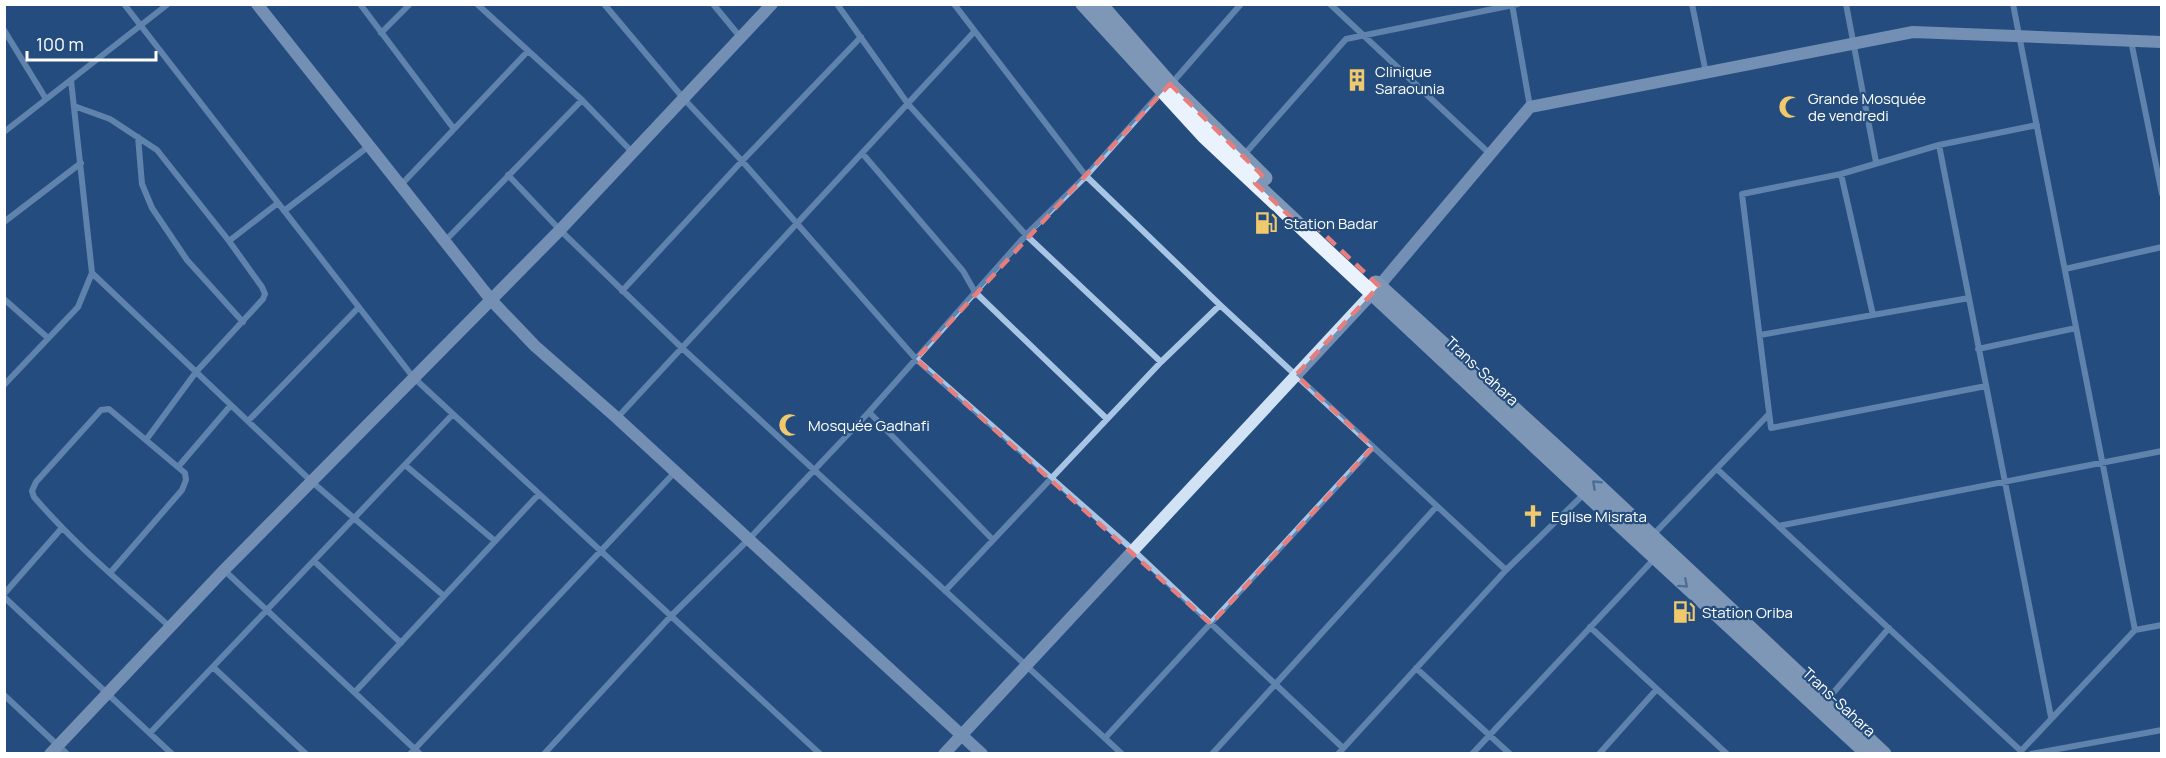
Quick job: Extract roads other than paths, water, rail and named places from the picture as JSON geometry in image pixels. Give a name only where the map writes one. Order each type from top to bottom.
[{"type":"main road","name":"Trans-Sahara","points":[[1083,4],[1166,88],[1242,157],[1258,179]]},
{"type":"main road","name":"Trans-Sahara","points":[[1100,4],[1204,136],[1258,179],[1648,541],[1810,692],[1868,753]]},
{"type":"main road","name":"Trans-Sahara","points":[[1554,454],[1585,493],[1648,541]]},
{"type":"main road","name":"Trans-Sahara","points":[[1810,692],[1827,700],[1884,753]]},
{"type":"street","points":[[124,4],[413,377],[670,617],[820,753]]},
{"type":"street","points":[[4,132],[168,4]]},
{"type":"street","points":[[257,4],[492,301],[535,346],[617,418],[982,753]]},
{"type":"street","points":[[360,4],[454,129]]},
{"type":"street","points":[[381,33],[410,4]]},
{"type":"street","points":[[477,4],[582,100],[633,153]]},
{"type":"street","points":[[604,4],[684,99],[742,160],[916,359],[1133,550],[1275,684],[1340,751],[1506,570],[1585,493]]},
{"type":"street","points":[[713,4],[741,38]]},
{"type":"street","points":[[4,695],[58,751],[224,570],[413,377],[492,301],[772,4]]},
{"type":"street","points":[[837,4],[908,104],[1026,235],[1161,362]]},
{"type":"street","points":[[954,4],[1086,176],[1220,305],[1506,570]]},
{"type":"street","points":[[544,753],[670,617],[749,539],[869,412],[1026,235],[1086,176],[1241,4]]},
{"type":"street","points":[[1330,4],[1490,154]]},
{"type":"street","points":[[1692,4],[1706,73]]},
{"type":"street","points":[[1846,4],[1876,162]]},
{"type":"street","points":[[2013,4],[2135,630]]},
{"type":"street","points":[[1242,157],[1346,39],[1514,5],[1530,107]]},
{"type":"street","points":[[4,30],[46,99]]},
{"type":"street","points":[[617,418],[974,32]]},
{"type":"street","points":[[944,753],[1375,289],[1530,107],[1913,32],[2162,42]]},
{"type":"street","points":[[622,291],[742,160],[861,37]]},
{"type":"street","points":[[2132,41],[2162,194]]},
{"type":"street","points":[[401,185],[528,51]]},
{"type":"street","points":[[4,385],[78,307],[92,273],[70,80]]},
{"type":"street","points":[[445,241],[582,100]]},
{"type":"street","points":[[74,106],[110,119],[157,150],[229,241],[265,294],[243,322],[196,372],[146,440]]},
{"type":"street","points":[[1986,386],[1771,428],[1742,194],[1841,174],[1939,145],[2037,125]]},
{"type":"street","points":[[138,137],[142,184],[152,208],[187,260],[243,322]]},
{"type":"street","points":[[1939,145],[2051,717]]},
{"type":"street","points":[[284,211],[370,146]]},
{"type":"street","points":[[862,153],[963,271],[975,292],[1107,419]]},
{"type":"street","points":[[4,222],[81,162]]},
{"type":"street","points":[[1841,174],[1873,315]]},
{"type":"street","points":[[508,175],[560,230],[682,348],[1122,753]]},
{"type":"street","points":[[229,241],[278,203]]},
{"type":"street","points":[[2065,269],[2162,247]]},
{"type":"street","points":[[92,273],[311,481],[444,596]]},
{"type":"street","points":[[1760,335],[1969,298]]},
{"type":"street","points":[[4,299],[48,338]]},
{"type":"street","points":[[945,591],[1161,362],[1220,305]]},
{"type":"street","points":[[248,421],[359,307]]},
{"type":"street","points":[[1978,349],[2076,328]]},
{"type":"street","points":[[178,467],[231,405]]},
{"type":"street","points":[[110,573],[182,489],[186,480],[185,473],[109,409],[101,410],[36,482],[32,491],[34,497],[62,529],[110,573],[171,627]]},
{"type":"street","points":[[869,412],[993,540]]},
{"type":"street","points":[[150,733],[453,414]]},
{"type":"street","points":[[1648,541],[1769,414]]},
{"type":"street","points":[[1105,738],[1373,447]]},
{"type":"street","points":[[1778,526],[2162,451]]},
{"type":"street","points":[[405,465],[495,541]]},
{"type":"street","points":[[1717,469],[2020,752],[2135,630],[2162,625]]},
{"type":"street","points":[[224,570],[355,692],[415,752],[675,472]]},
{"type":"street","points":[[355,692],[539,494]]},
{"type":"street","points":[[1212,753],[1437,506]]},
{"type":"street","points":[[62,529],[4,596],[172,753]]},
{"type":"street","points":[[1472,753],[1660,553]]},
{"type":"street","points":[[314,561],[401,643]]},
{"type":"street","points":[[1590,627],[1727,753]]},
{"type":"street","points":[[1827,700],[1888,628]]},
{"type":"street","points":[[213,667],[306,753]]},
{"type":"street","points":[[1416,668],[1510,753]]},
{"type":"street","points":[[1599,753],[1657,689]]},
{"type":"street","points":[[2031,753],[2162,730]]},
{"type":"street","points":[[807,753],[813,747]]},
{"type":"street","points":[[1715,753],[1720,748]]},
{"type":"place","name":"Clinique Saraounia","points":[[1357,80]]},
{"type":"place","name":"Grande Mosquée de vendredi","points":[[1790,107]]},
{"type":"place","name":"Station Badar","points":[[1266,223]]},
{"type":"place","name":"Mosquée Gadhafi","points":[[790,425]]},
{"type":"place","name":"Eglise Misrata","points":[[1533,516]]},
{"type":"place","name":"Station Oriba","points":[[1684,612]]}]
